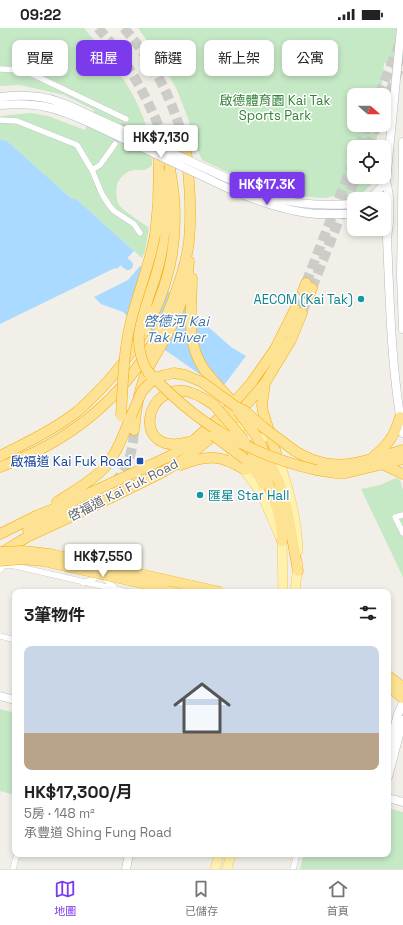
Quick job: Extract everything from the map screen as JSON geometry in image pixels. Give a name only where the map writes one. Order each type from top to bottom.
[{"type":"highway","points":[[126,416],[127,338],[134,309],[151,255],[155,235],[158,204],[159,161],[153,132]]},
{"type":"highway","points":[[0,456],[47,432],[75,413],[101,388],[130,354],[146,329],[155,313],[173,250],[175,232],[174,189],[167,148],[164,140],[167,194],[163,242],[158,268],[140,326],[139,349],[143,369],[160,394],[170,404],[245,459],[259,476],[274,502]]},
{"type":"highway","points":[[186,148],[190,198],[186,286],[191,334],[196,353],[204,369],[235,406],[257,437],[279,482],[290,522],[298,571]]},
{"type":"highway","points":[[0,467],[34,453],[81,424],[112,397],[123,385],[143,369],[168,334],[176,317],[192,265],[189,242]]},
{"type":"highway","points":[[134,430],[143,369],[162,324],[186,286]]},
{"type":"highway","name":"啓福道 Kai Fuk Road","points":[[0,534],[38,515],[66,504],[170,456],[194,440],[225,413],[252,382],[299,311],[291,340],[265,383],[240,412],[183,460],[159,474],[27,538],[0,553]]},
{"type":"highway","points":[[143,369],[174,399],[201,419],[232,439],[277,460],[316,470],[346,473],[364,470],[403,459]]},
{"type":"highway","points":[[38,515],[84,484],[104,468],[116,449],[126,416],[142,391],[155,378],[174,373],[185,374],[202,382],[235,406],[245,411],[263,427],[295,451],[317,461],[336,465],[346,465],[403,450]]},
{"type":"highway","points":[[265,383],[262,405],[263,412],[276,453]]},
{"type":"highway","points":[[194,440],[173,445],[162,442],[155,436],[150,427],[149,418],[151,410],[165,395],[178,392],[192,393],[214,405],[244,440],[256,457],[268,482],[279,517],[282,541]]},
{"type":"highway","points":[[369,460],[391,439],[400,417]]},
{"type":"highway","points":[[159,474],[206,457],[225,459],[245,470]]},
{"type":"highway","points":[[382,464],[403,474]]},
{"type":"highway","points":[[0,553],[24,533],[101,493]]},
{"type":"highway","points":[[0,553],[23,551],[50,554],[207,589]]},
{"type":"highway","points":[[0,561],[22,559],[49,562],[170,589]]},
{"type":"highway","points":[[391,678],[403,686]]},
{"type":"highway","points":[[391,688],[403,698]]},
{"type":"main road","points":[[390,140],[401,28]]},
{"type":"main road","points":[[0,97],[14,96],[47,98],[59,101],[90,119],[269,204],[316,214],[347,214]]},
{"type":"main road","points":[[0,106],[29,104],[45,106],[90,119]]},
{"type":"main road","points":[[403,142],[403,329]]},
{"type":"main road","points":[[377,192],[384,184]]},
{"type":"main road","points":[[238,188],[271,197],[302,203],[328,205],[347,204]]},
{"type":"main road","points":[[391,203],[402,202]]},
{"type":"main road","points":[[391,212],[402,211]]},
{"type":"main road","points":[[387,238],[392,345],[403,433]]},
{"type":"main road","points":[[282,589],[282,541],[259,490],[232,453],[228,443],[231,434],[239,427],[250,426],[262,432],[276,453],[290,496],[297,536],[298,571],[295,589]]},
{"type":"main road","points":[[391,686],[403,686]]},
{"type":"main road","points":[[0,696],[12,699]]},
{"type":"main road","points":[[391,741],[398,714],[403,703]]},
{"type":"main road","points":[[391,766],[403,720]]},
{"type":"main road","points":[[391,799],[403,802]]},
{"type":"main road","points":[[126,869],[128,857]]},
{"type":"main road","points":[[215,869],[218,857]]},
{"type":"main road","points":[[226,869],[229,857]]},
{"type":"street","points":[[0,69],[20,70],[34,75],[126,119]]},
{"type":"street","points":[[0,120],[17,121],[77,145],[92,170],[102,194],[109,205],[114,211],[134,224],[140,233]]},
{"type":"street","points":[[92,170],[100,165],[115,144]]},
{"type":"street","points":[[403,515],[395,517],[403,533]]},
{"type":"street","points":[[20,567],[35,559],[45,558],[74,565],[78,568],[74,581]]},
{"type":"street","points":[[83,583],[96,578],[103,564],[213,589]]},
{"type":"street","points":[[0,570],[3,566],[7,565],[20,567],[74,581],[114,589]]},
{"type":"street","points":[[118,589],[116,582],[123,569]]},
{"type":"street","points":[[99,574],[118,589]]},
{"type":"street","points":[[0,636],[12,639]]},
{"type":"street","points":[[391,693],[403,698]]},
{"type":"street","points":[[13,869],[16,857]]},
{"type":"street","points":[[293,869],[296,857]]},
{"type":"green space","points":[[0,28],[84,28],[94,40],[76,40],[76,76],[121,76],[131,91],[140,109],[151,145],[152,165],[145,170],[133,170],[128,172],[120,178],[117,184],[116,194],[120,206],[149,228],[145,251],[142,258],[76,199],[72,199],[7,141],[0,139],[0,116],[30,113],[48,116],[85,130],[94,110],[64,95],[20,85],[0,86]]},
{"type":"green space","name":"啟德體育園 Kai Tak Sports Park","points":[[138,28],[403,28],[403,65],[384,63],[382,88],[347,88],[347,132],[377,132],[377,140],[347,140],[347,184],[372,184],[363,192],[347,192],[347,195],[326,198],[307,197],[262,187],[202,160],[194,143],[189,121],[177,90],[169,76],[196,76],[196,40],[147,40]]},
{"type":"green space","points":[[396,478],[400,480],[403,490],[403,577],[361,489],[380,485]]},
{"type":"green space","points":[[0,709],[12,712],[12,794],[0,791]]},
{"type":"green space","points":[[391,809],[403,812],[403,869],[300,869],[303,857],[391,857]]},
{"type":"water","points":[[0,139],[7,141],[72,199],[76,199],[134,251],[117,269],[115,268],[0,324]]},
{"type":"water","name":"啓德河 Kai Tak River","points":[[140,266],[231,347],[246,356],[221,389],[165,350],[123,312],[101,304],[94,297],[128,280]]},
{"type":"waterway","name":"啓德河 Kai Tak River","points":[[124,262],[128,265]]},
{"type":"tunnel","points":[[98,28],[119,53],[136,80],[164,139]]},
{"type":"tunnel","points":[[124,28],[145,56],[162,84],[169,99],[186,148]]},
{"type":"tunnel","points":[[382,88],[399,45]]},
{"type":"tunnel","points":[[391,89],[403,59]]},
{"type":"tunnel","points":[[115,144],[126,119]]},
{"type":"tunnel","points":[[362,140],[364,132]]},
{"type":"tunnel","points":[[371,140],[374,132]]},
{"type":"tunnel","points":[[306,283],[347,178]]},
{"type":"tunnel","points":[[312,288],[353,184]]},
{"type":"tunnel","points":[[295,309],[303,291]]},
{"type":"tunnel","points":[[302,313],[309,295]]},
{"type":"tunnel","points":[[114,483],[127,465],[133,444],[134,430]]},
{"type":"place","name":"AECOM (Kai Tak)","points":[[361,299]]},
{"type":"place","name":"啟福道 Kai Fuk Road","points":[[140,461]]},
{"type":"place","name":"匯星 Star Hall","points":[[200,495]]}]
